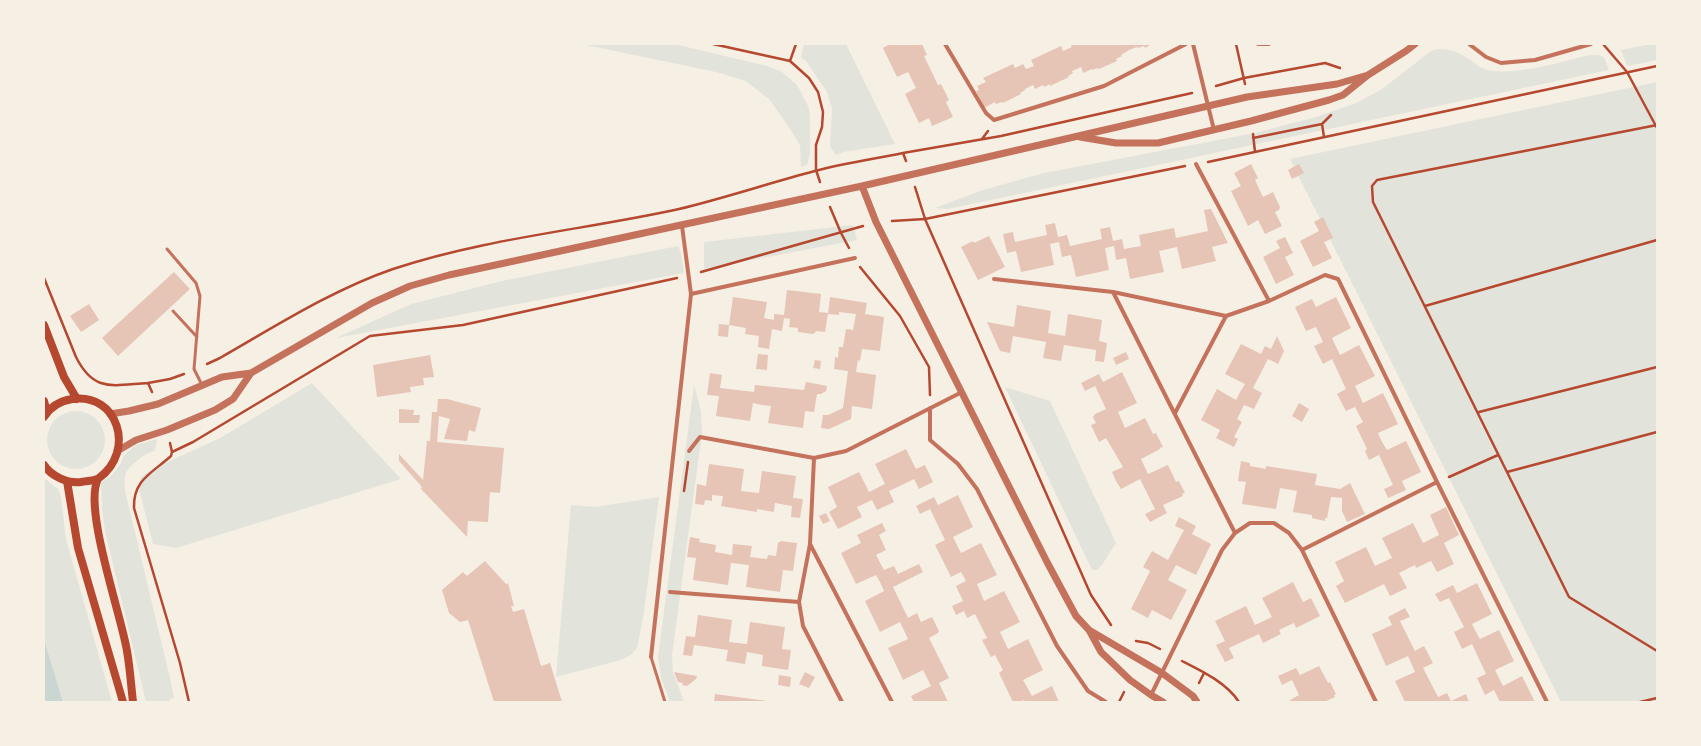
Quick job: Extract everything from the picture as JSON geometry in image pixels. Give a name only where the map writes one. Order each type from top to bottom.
[{"type":"main road","points":[[44,325],[64,377],[77,399]]},
{"type":"main road","points":[[45,414],[55,405],[66,400],[89,400],[101,406],[110,414],[120,437],[119,450],[115,460],[98,478],[95,485],[94,500],[98,527],[127,650],[133,702]]},
{"type":"main road","points":[[44,401],[45,414]]},
{"type":"main road","points":[[44,465],[56,476],[67,481],[79,482],[98,478]]},
{"type":"main road","points":[[67,481],[78,548],[123,702]]},
{"type":"street","points":[[945,44],[986,113],[994,120],[1104,86],[1186,44]]},
{"type":"street","points":[[1193,44],[1214,130]]},
{"type":"street","points":[[1258,44],[1269,44]]},
{"type":"street","points":[[1076,136],[1116,143],[1158,143],[1329,100],[1343,95],[1368,75],[1415,44]]},
{"type":"street","points":[[1469,44],[1486,57],[1501,63],[1535,60],[1591,44]]},
{"type":"street","points":[[110,414],[158,404],[222,377],[251,372],[372,303],[410,286],[449,275],[862,186],[1247,97],[1337,84],[1368,75]]},
{"type":"street","points":[[1196,164],[1269,301]]},
{"type":"street","points":[[862,186],[876,222],[1076,616],[1089,630],[1100,652],[1130,680],[1163,702]]},
{"type":"street","points":[[651,657],[691,294],[682,226]]},
{"type":"street","points":[[691,294],[855,258]]},
{"type":"street","points":[[994,279],[1113,292],[1226,316],[1269,301],[1325,275],[1338,279],[1547,702]]},
{"type":"street","points":[[1113,292],[1235,533]]},
{"type":"street","points":[[1175,413],[1226,316]]},
{"type":"street","points":[[119,450],[136,440],[166,430],[215,410],[232,399],[251,372]]},
{"type":"street","points":[[689,451],[700,437],[814,458],[846,451],[962,392]]},
{"type":"street","points":[[930,408],[930,440],[958,464],[977,488],[1057,646],[1088,691],[1106,702]]},
{"type":"street","points":[[814,458],[810,544],[799,602],[803,626],[842,702]]},
{"type":"street","points":[[1302,550],[1437,482]]},
{"type":"street","points":[[1151,695],[1222,550],[1235,533],[1250,523],[1274,523],[1289,533],[1302,550],[1376,702]]},
{"type":"street","points":[[810,544],[892,702]]},
{"type":"street","points":[[670,592],[799,602]]},
{"type":"street","points":[[1089,630],[1162,673],[1193,696],[1197,702]]},
{"type":"lane","points":[[167,249],[196,283],[200,296],[194,369],[202,385]]},
{"type":"lane","points":[[173,311],[197,337]]},
{"type":"lane","points":[[651,657],[665,702]]},
{"type":"path","points":[[713,44],[790,61],[809,78],[818,92],[823,112],[822,127],[816,145],[816,170]]},
{"type":"path","points":[[790,61],[796,44]]},
{"type":"path","points":[[1236,44],[1244,78]]},
{"type":"path","points":[[1603,44],[1627,72],[1656,127],[1377,180],[1372,186],[1373,202],[1479,412],[1498,456],[1569,597],[1657,651]]},
{"type":"path","points":[[903,153],[1001,136],[1204,90],[1244,78],[1325,64],[1368,75]]},
{"type":"path","points":[[1114,627],[1108,623],[1091,595],[924,219],[1255,152],[1657,66]]},
{"type":"path","points":[[1255,152],[1253,138],[1322,124],[1324,137]]},
{"type":"path","points":[[172,452],[193,442],[370,336],[463,325],[689,276],[841,233],[863,272],[900,316],[929,367],[930,408]]},
{"type":"path","points":[[1425,306],[1657,240]]},
{"type":"path","points":[[44,278],[76,357],[82,369],[90,378],[101,384],[148,383],[158,404]]},
{"type":"path","points":[[1479,412],[1657,367]]},
{"type":"path","points":[[166,430],[172,456],[139,482],[133,497],[134,508],[180,663],[188,702]]},
{"type":"path","points":[[1506,472],[1657,432]]},
{"type":"path","points":[[1437,482],[1498,456]]},
{"type":"path","points":[[1130,640],[1148,643],[1204,673],[1233,693],[1239,702]]},
{"type":"path","points":[[1640,702],[1657,698]]},
{"type":"shaded area","points":[[581,44],[674,44],[767,66],[782,72],[797,85],[809,108],[810,154],[807,165],[801,167],[800,145],[770,100],[746,81],[716,72]]},
{"type":"shaded area","points":[[804,44],[846,44],[895,144],[843,152],[836,155],[830,147],[832,109],[827,92],[806,61],[801,58]]},
{"type":"shaded area","points":[[1657,44],[1657,60],[1627,66],[1621,50]]},
{"type":"shaded area","points":[[1438,49],[1456,52],[1481,67],[1493,71],[1535,68],[1590,55],[1604,57],[1609,70],[948,209],[935,208],[983,190],[1044,173],[1255,133],[1316,117],[1356,103],[1382,89],[1431,51]]},
{"type":"shaded area","points":[[1657,82],[1657,701],[1561,702],[1290,159]]},
{"type":"shaded area","points":[[853,225],[857,240],[704,269],[704,242]]},
{"type":"shaded area","points":[[678,246],[681,253],[684,273],[336,338],[411,304],[502,281]]},
{"type":"shaded area","points":[[312,383],[401,479],[176,548],[153,544],[139,489],[141,477],[154,468],[220,438]]},
{"type":"shaded area","points":[[694,385],[701,411],[702,433],[672,655],[673,672],[684,702],[670,702],[661,678],[658,657]]},
{"type":"shaded area","points":[[1005,387],[1050,401],[1116,543],[1102,565],[1097,570],[1092,570]]},
{"type":"shaded area","points":[[70,411],[82,411],[97,419],[105,434],[105,446],[97,461],[82,469],[70,469],[55,461],[47,446],[47,434],[55,419]]},
{"type":"shaded area","points":[[157,439],[155,451],[143,456],[128,470],[125,477],[125,485],[126,495],[170,678],[174,698],[170,699],[170,702],[146,702],[105,531],[102,508],[101,483],[112,475],[121,463],[124,455],[136,445]]},
{"type":"shaded area","points":[[44,478],[58,489],[61,497],[66,539],[112,702],[63,702],[44,639]]},
{"type":"shaded area","points":[[659,497],[644,612],[637,648],[631,655],[621,660],[556,677],[571,505],[595,507]]},
{"type":"shaded area","points":[[44,639],[63,702],[44,702]]},
{"type":"building","points":[[890,44],[922,44],[927,55],[924,56],[938,85],[941,84],[949,100],[946,102],[953,117],[932,126],[929,118],[919,123],[905,94],[916,88],[908,72],[897,77],[883,48]]},
{"type":"building","points":[[1070,44],[1152,44],[1145,48],[1144,46],[1129,50],[1116,59],[1117,61],[1099,69],[1092,69],[1083,73],[1081,67],[1072,71],[1073,73],[1068,76],[1069,77],[1050,86],[1050,84],[1044,87],[1043,85],[1035,89],[1033,85],[1025,89],[1020,93],[1021,94],[1003,103],[996,104],[995,102],[984,108],[976,91],[979,90],[977,86],[986,82],[983,78],[1013,64],[1015,68],[1023,64],[1026,69],[1034,66],[1031,60],[1061,46],[1063,51],[1072,47]]},
{"type":"building","points":[[1251,164],[1258,178],[1255,180],[1263,197],[1273,192],[1280,207],[1279,210],[1275,212],[1282,226],[1265,234],[1258,220],[1248,226],[1231,191],[1241,186],[1234,173]]},
{"type":"building","points":[[1299,164],[1304,173],[1292,179],[1288,170]]},
{"type":"building","points":[[1211,209],[1228,243],[1212,247],[1216,261],[1182,269],[1177,247],[1159,251],[1164,272],[1130,279],[1126,258],[1116,260],[1114,246],[1105,248],[1109,270],[1076,277],[1071,255],[1062,257],[1059,242],[1050,244],[1054,265],[1021,272],[1016,251],[1007,253],[1003,234],[1013,232],[1015,242],[1047,235],[1045,225],[1055,223],[1058,237],[1067,235],[1070,246],[1102,239],[1100,229],[1110,227],[1113,241],[1122,239],[1124,249],[1141,246],[1139,235],[1174,228],[1176,238],[1208,231],[1204,210]]},
{"type":"building","points":[[1323,217],[1333,238],[1324,242],[1332,258],[1313,267],[1300,241],[1319,231],[1314,222]]},
{"type":"building","points":[[989,236],[1005,267],[978,280],[961,247]]},
{"type":"building","points":[[1285,237],[1293,253],[1285,257],[1294,275],[1276,284],[1263,257],[1280,248],[1276,241]]},
{"type":"building","points":[[174,272],[190,289],[118,356],[102,338]]},
{"type":"building","points":[[787,290],[821,294],[819,312],[828,313],[825,332],[817,331],[813,334],[798,332],[798,328],[789,327],[790,319],[784,318],[782,331],[772,329],[769,349],[758,347],[759,336],[745,334],[746,328],[729,325],[733,297],[767,302],[764,318],[774,320],[774,314],[784,315]]},
{"type":"building","points":[[830,297],[867,303],[865,314],[884,317],[880,351],[862,349],[856,372],[876,375],[872,409],[852,406],[851,419],[829,429],[821,428],[823,415],[828,415],[843,408],[848,371],[834,369],[835,357],[838,358],[839,347],[843,347],[846,329],[853,330],[856,314],[839,312],[839,315],[828,314]]},
{"type":"building","points":[[1336,297],[1351,328],[1332,338],[1340,355],[1359,345],[1375,376],[1355,386],[1363,403],[1383,393],[1398,424],[1378,433],[1382,442],[1387,450],[1406,441],[1421,472],[1402,481],[1406,490],[1388,498],[1384,489],[1393,485],[1379,455],[1369,460],[1365,451],[1367,449],[1356,426],[1363,422],[1355,407],[1346,411],[1337,394],[1346,389],[1332,359],[1323,364],[1314,346],[1323,342],[1316,327],[1306,331],[1295,307],[1312,299],[1316,307]]},
{"type":"building","points":[[89,304],[99,320],[81,332],[70,316]]},
{"type":"building","points":[[1017,305],[1051,311],[1048,333],[1065,336],[1068,314],[1102,320],[1099,341],[1107,343],[1104,362],[1095,361],[1096,350],[1064,345],[1061,361],[1043,358],[1046,342],[1013,336],[1010,353],[1000,351],[987,322],[1014,327]]},
{"type":"building","points":[[719,324],[729,325],[728,337],[718,336]]},
{"type":"building","points":[[1277,336],[1284,351],[1278,364],[1268,359],[1253,388],[1262,393],[1254,409],[1244,405],[1237,419],[1242,422],[1234,437],[1238,439],[1234,447],[1216,438],[1220,430],[1201,420],[1217,389],[1236,400],[1245,384],[1225,374],[1241,344],[1261,354],[1265,346],[1271,349]]},
{"type":"building","points":[[1126,352],[1129,359],[1116,365],[1113,358]]},
{"type":"building","points":[[758,354],[768,355],[767,370],[756,369]]},
{"type":"building","points":[[430,355],[434,377],[423,378],[424,385],[410,387],[411,392],[377,397],[373,365]]},
{"type":"building","points":[[815,360],[821,361],[820,369],[813,368]]},
{"type":"building","points":[[1122,372],[1137,403],[1118,412],[1125,428],[1145,418],[1153,434],[1156,433],[1163,447],[1141,459],[1148,474],[1168,465],[1176,482],[1179,481],[1185,493],[1182,494],[1183,496],[1163,505],[1167,513],[1150,522],[1145,514],[1155,509],[1140,479],[1121,489],[1116,481],[1112,472],[1123,467],[1106,438],[1099,442],[1091,425],[1096,423],[1093,417],[1095,414],[1106,409],[1095,386],[1085,391],[1081,383],[1099,374],[1103,382]]},
{"type":"building","points":[[710,373],[722,375],[720,388],[754,392],[755,385],[804,390],[806,382],[827,386],[826,391],[821,394],[817,394],[814,412],[805,411],[803,428],[768,423],[771,406],[753,403],[750,421],[716,416],[719,396],[707,395]]},
{"type":"building","points":[[438,399],[447,399],[481,408],[475,432],[469,430],[467,441],[444,439],[450,419],[439,416],[437,442],[504,448],[500,493],[490,492],[488,522],[468,521],[467,537],[421,489],[422,487],[399,461],[399,454],[423,480],[427,441],[430,441],[432,412],[437,412]]},
{"type":"building","points":[[1299,403],[1309,409],[1302,422],[1292,416]]},
{"type":"building","points":[[399,409],[414,410],[413,415],[420,415],[419,423],[399,423]]},
{"type":"building","points":[[906,449],[916,469],[925,465],[933,482],[919,489],[914,479],[889,491],[894,502],[877,510],[872,500],[857,507],[862,517],[838,529],[829,512],[837,507],[828,487],[859,472],[869,492],[885,484],[875,464]]},
{"type":"building","points":[[1241,461],[1250,463],[1250,466],[1266,469],[1266,466],[1317,474],[1315,485],[1340,489],[1350,483],[1365,514],[1347,522],[1342,511],[1342,498],[1331,497],[1327,518],[1325,518],[1325,521],[1312,518],[1312,515],[1293,512],[1297,491],[1280,488],[1276,509],[1242,504],[1246,482],[1238,481]]},
{"type":"building","points":[[709,464],[744,469],[741,491],[759,493],[762,471],[796,476],[793,498],[803,499],[800,518],[791,517],[792,506],[775,503],[774,512],[757,509],[757,512],[721,506],[723,496],[712,495],[712,501],[705,500],[704,505],[695,504],[697,484],[706,486]]},
{"type":"building","points":[[958,495],[973,527],[953,537],[961,553],[981,543],[997,575],[977,584],[984,601],[1004,591],[1020,622],[1000,632],[1008,649],[1028,639],[1043,670],[1023,680],[1032,696],[1052,686],[1059,702],[1025,702],[1024,700],[1020,702],[1013,702],[999,673],[1003,670],[995,655],[991,657],[982,640],[987,638],[975,614],[967,618],[964,611],[956,615],[952,606],[963,601],[956,586],[966,581],[961,572],[951,577],[935,545],[945,540],[930,509],[920,514],[916,506],[934,497],[938,505]]},
{"type":"building","points":[[1446,507],[1459,535],[1444,543],[1454,564],[1437,572],[1431,561],[1416,568],[1415,565],[1399,573],[1407,588],[1390,596],[1384,584],[1345,603],[1336,586],[1344,581],[1335,562],[1366,547],[1375,566],[1392,558],[1382,538],[1413,523],[1423,543],[1439,535],[1430,515]]},
{"type":"building","points":[[826,513],[830,521],[823,524],[819,516]]},
{"type":"building","points":[[1179,517],[1196,526],[1192,534],[1211,544],[1196,575],[1176,565],[1168,580],[1187,590],[1171,620],[1152,610],[1148,618],[1131,609],[1150,571],[1143,567],[1152,551],[1168,560],[1184,530],[1175,526]]},
{"type":"building","points":[[882,523],[886,531],[879,535],[886,550],[876,555],[884,570],[894,566],[898,574],[919,564],[923,572],[893,587],[908,618],[917,613],[921,622],[932,617],[939,631],[929,638],[949,678],[939,683],[948,702],[914,702],[911,696],[931,686],[923,670],[903,680],[888,648],[908,639],[900,622],[880,632],[865,601],[884,591],[880,582],[876,575],[856,584],[841,553],[861,543],[857,535]]},
{"type":"building","points":[[690,537],[700,539],[699,542],[716,545],[715,552],[732,555],[733,544],[752,546],[750,557],[767,559],[768,555],[776,556],[778,543],[781,541],[797,543],[793,571],[783,570],[780,592],[746,587],[749,565],[731,563],[728,585],[693,580],[696,558],[687,557]]},
{"type":"building","points":[[485,561],[506,584],[508,583],[514,606],[511,606],[513,612],[524,609],[541,666],[550,663],[562,702],[494,702],[468,620],[460,622],[449,613],[442,590],[463,572],[467,576]]},
{"type":"building","points":[[1293,582],[1303,602],[1311,598],[1320,616],[1296,628],[1294,623],[1279,630],[1281,634],[1263,643],[1259,634],[1229,648],[1234,658],[1225,662],[1216,645],[1225,641],[1215,621],[1246,606],[1255,625],[1272,617],[1262,598]]},
{"type":"building","points":[[1477,583],[1492,614],[1472,624],[1480,639],[1499,630],[1514,661],[1495,670],[1503,686],[1522,676],[1535,702],[1500,702],[1494,690],[1485,695],[1477,678],[1486,674],[1472,644],[1462,649],[1454,632],[1464,627],[1449,598],[1440,602],[1435,594],[1453,585],[1457,593]]},
{"type":"building","points":[[1405,608],[1410,617],[1400,621],[1415,651],[1424,646],[1433,663],[1423,668],[1438,697],[1447,693],[1451,701],[1466,694],[1469,702],[1405,702],[1395,681],[1415,672],[1408,656],[1386,666],[1372,634],[1392,625],[1388,617]]},
{"type":"building","points":[[698,615],[732,620],[729,642],[747,644],[750,622],[785,627],[782,649],[791,650],[788,670],[762,666],[763,655],[747,652],[745,664],[726,661],[728,650],[694,645],[692,656],[683,655],[686,636],[695,637]]},
{"type":"building","points":[[1319,666],[1328,683],[1330,682],[1336,694],[1334,695],[1335,697],[1324,702],[1291,702],[1290,700],[1299,695],[1292,680],[1282,685],[1278,676],[1296,668],[1300,675]]},
{"type":"building","points":[[674,672],[697,676],[696,679],[687,686],[678,682]]},
{"type":"building","points":[[805,672],[815,677],[809,688],[799,684]]},
{"type":"building","points":[[779,675],[791,677],[790,687],[778,685]]},
{"type":"building","points":[[715,694],[767,701],[767,702],[714,702]]}]
